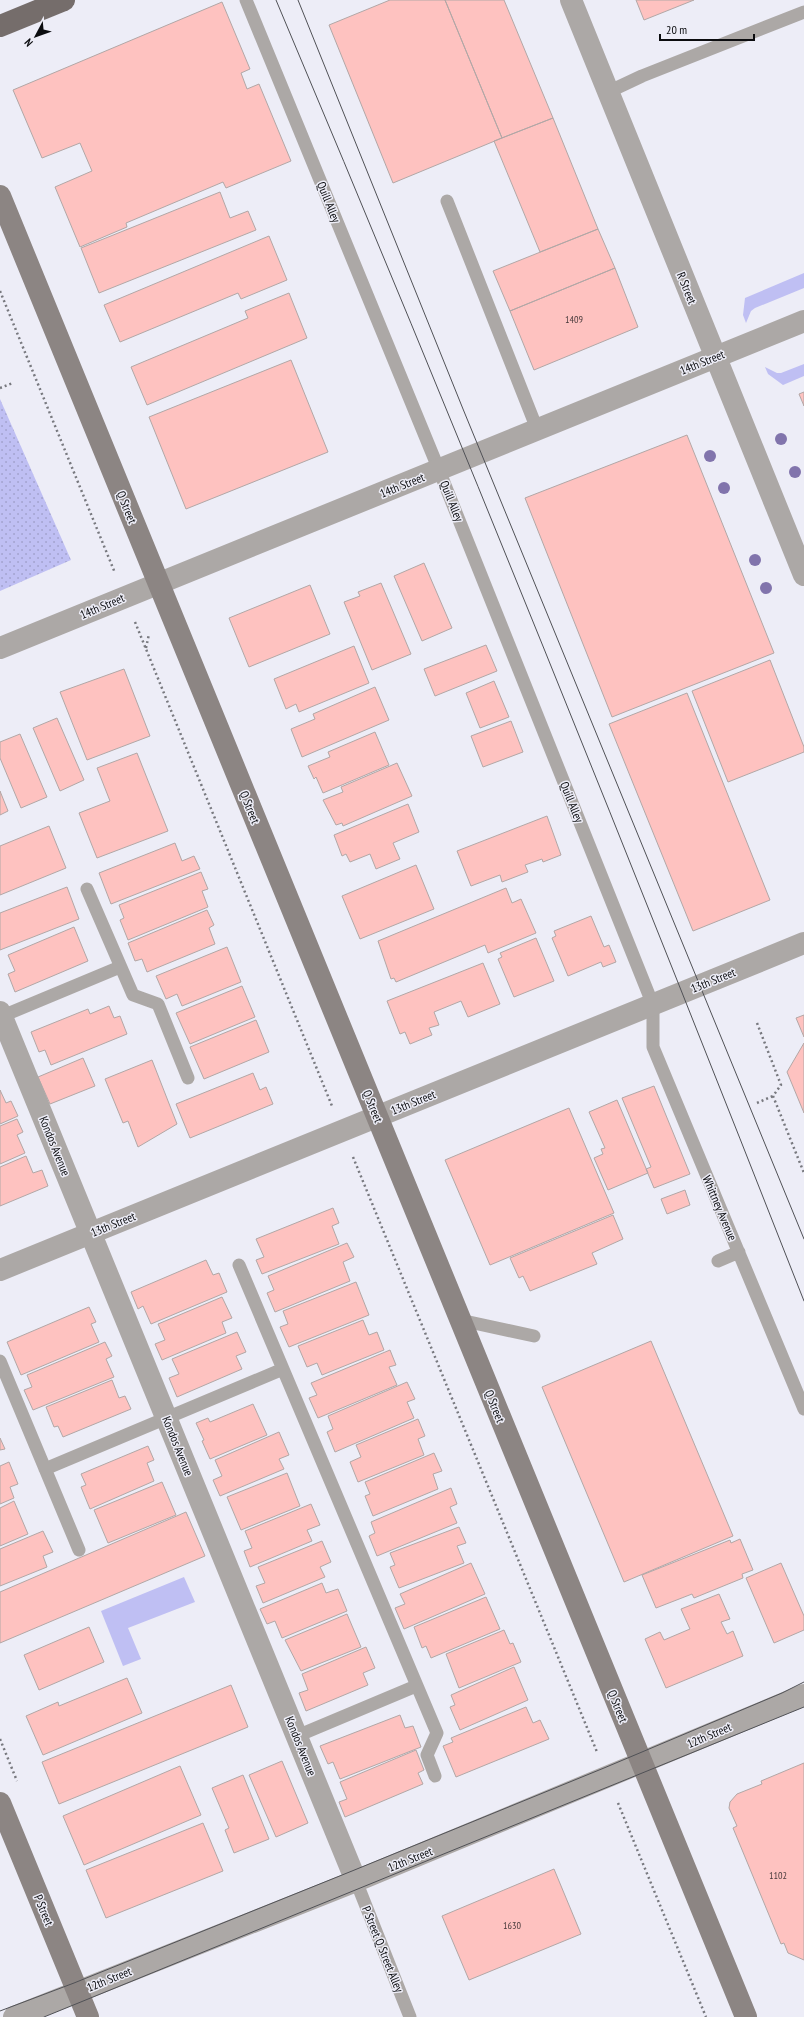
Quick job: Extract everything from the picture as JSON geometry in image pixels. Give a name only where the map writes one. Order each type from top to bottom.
[{"type":"main road","points":[[0,26],[64,0]]},
{"type":"main road","name":"Q Street","points":[[0,196],[746,2017]]},
{"type":"main road","name":"P Street","points":[[0,1803],[88,2017]]},
{"type":"street","name":"R Street","points":[[571,0],[804,575]]},
{"type":"street","name":"14th Street","points":[[0,648],[804,321]]},
{"type":"street","name":"13th Street","points":[[0,1270],[804,943]]},
{"type":"street","name":"Kondos Avenue","points":[[1,1015],[356,1881]]},
{"type":"street","name":"12th Street","points":[[14,2017],[356,1881],[642,1764],[804,1695]]},
{"type":"lane","name":"Quill Alley","points":[[246,0],[439,470],[652,1005]]},
{"type":"lane","points":[[608,92],[642,76],[804,12]]},
{"type":"lane","points":[[447,201],[537,430]]},
{"type":"lane","points":[[87,889],[133,995],[158,1004],[188,1078]]},
{"type":"lane","points":[[1,1015],[120,967]]},
{"type":"lane","name":"Whittney Avenue","points":[[652,1005],[653,1047],[804,1409]]},
{"type":"lane","points":[[718,1261],[739,1252]]},
{"type":"lane","points":[[239,1265],[437,1733],[427,1755],[435,1776]]},
{"type":"lane","points":[[460,1320],[534,1336]]},
{"type":"lane","points":[[0,1361],[79,1550]]},
{"type":"lane","points":[[46,1468],[283,1369]]},
{"type":"lane","points":[[297,1736],[416,1686]]},
{"type":"lane","name":"P Street Q Street Alley","points":[[356,1881],[410,2017]]},
{"type":"path","points":[[0,388],[13,383]]},
{"type":"path","points":[[757,1023],[781,1085],[773,1096],[757,1103]]},
{"type":"path","points":[[773,1096],[804,1172]]},
{"type":"shaded area","points":[[804,273],[804,288],[755,308],[751,311],[746,323],[743,315],[745,298]]},
{"type":"shaded area","points":[[804,364],[804,376],[783,385],[768,374],[765,367],[777,373],[781,373]]},
{"type":"shaded area","points":[[0,399],[71,560],[0,591]]},
{"type":"shaded area","points":[[184,1577],[195,1602],[128,1628],[141,1659],[123,1666],[101,1611]]},
{"type":"building","points":[[390,0],[445,0],[502,138],[393,183],[329,25]]},
{"type":"building","points":[[445,0],[504,0],[553,118],[502,138]]},
{"type":"building","points":[[636,0],[694,0],[644,20]]},
{"type":"building","points":[[222,2],[250,69],[241,73],[247,89],[259,84],[291,161],[226,188],[223,182],[126,223],[127,227],[80,247],[55,187],[92,171],[80,143],[42,158],[13,90]]},
{"type":"building","points":[[553,118],[598,229],[540,252],[494,141]]},
{"type":"building","points":[[220,192],[230,218],[248,211],[256,230],[99,293],[81,248]]},
{"type":"building","points":[[598,229],[615,268],[510,311],[493,271]]},
{"type":"building","points":[[269,236],[287,280],[241,299],[238,293],[120,342],[104,305]]},
{"type":"building","points":[[615,268],[638,327],[534,370],[510,311]]},
{"type":"building","points":[[289,293],[307,338],[147,405],[131,367],[248,318],[245,311]]},
{"type":"building","points":[[291,360],[328,452],[186,509],[149,417]]},
{"type":"building","points":[[804,392],[804,406],[799,394]]},
{"type":"building","points":[[687,435],[774,653],[612,717],[525,498]]},
{"type":"building","points":[[424,563],[452,628],[422,641],[394,576]]},
{"type":"building","points":[[381,583],[411,654],[372,670],[344,602],[360,596],[358,592]]},
{"type":"building","points":[[310,585],[330,634],[249,667],[229,618]]},
{"type":"building","points":[[486,645],[497,671],[435,696],[424,669]]},
{"type":"building","points":[[354,646],[369,683],[299,712],[296,704],[286,709],[274,679]]},
{"type":"building","points":[[770,660],[804,747],[804,752],[728,782],[692,691]]},
{"type":"building","points":[[124,669],[150,736],[87,760],[60,692]]},
{"type":"building","points":[[494,681],[509,717],[480,728],[466,693]]},
{"type":"building","points":[[375,687],[389,720],[302,757],[291,729],[315,719],[313,714]]},
{"type":"building","points":[[687,693],[770,900],[693,931],[609,724]]},
{"type":"building","points":[[57,718],[84,780],[60,791],[33,728]]},
{"type":"building","points":[[511,721],[523,752],[483,767],[471,736]]},
{"type":"building","points":[[375,732],[389,765],[323,793],[316,777],[314,779],[308,766],[330,757],[328,752]]},
{"type":"building","points":[[20,734],[47,797],[21,808],[0,758],[0,742]]},
{"type":"building","points":[[137,753],[168,831],[97,858],[79,813],[110,801],[97,768]]},
{"type":"building","points":[[397,763],[412,796],[343,826],[342,823],[336,825],[323,800],[343,792],[341,787]]},
{"type":"building","points":[[0,791],[8,811],[0,815]]},
{"type":"building","points":[[408,804],[419,832],[393,843],[400,859],[376,869],[370,854],[350,862],[346,854],[342,856],[334,835]]},
{"type":"building","points":[[547,816],[561,855],[543,862],[542,859],[525,865],[528,872],[502,882],[500,875],[471,886],[457,851]]},
{"type":"building","points":[[49,826],[66,868],[0,895],[0,846]]},
{"type":"building","points":[[175,843],[182,861],[194,856],[200,869],[111,904],[99,873]]},
{"type":"building","points":[[416,865],[434,909],[360,939],[342,896]]},
{"type":"building","points":[[201,872],[208,889],[202,891],[208,907],[128,940],[120,920],[124,918],[119,905]]},
{"type":"building","points":[[67,887],[79,919],[0,950],[0,913]]},
{"type":"building","points":[[506,888],[512,903],[521,899],[536,933],[488,953],[485,945],[396,982],[394,978],[391,979],[378,941]]},
{"type":"building","points":[[207,910],[214,925],[209,928],[215,944],[147,972],[142,959],[135,961],[128,943]]},
{"type":"building","points":[[591,916],[604,947],[609,945],[616,962],[603,967],[601,962],[568,976],[552,938],[556,936],[554,931]]},
{"type":"building","points":[[74,927],[88,961],[15,992],[8,974],[15,971],[8,955]]},
{"type":"building","points":[[536,938],[554,981],[514,997],[498,959],[502,957],[500,953]]},
{"type":"building","points":[[227,947],[241,982],[182,1006],[177,994],[166,999],[156,976]]},
{"type":"building","points":[[483,963],[500,1004],[468,1017],[461,1001],[434,1012],[439,1025],[429,1028],[432,1035],[410,1044],[405,1032],[400,1034],[387,1001]]},
{"type":"building","points":[[242,986],[255,1017],[190,1044],[176,1013]]},
{"type":"building","points":[[109,1006],[114,1018],[120,1016],[127,1034],[51,1065],[45,1050],[39,1052],[31,1032],[88,1009],[90,1014]]},
{"type":"building","points":[[804,1015],[804,1037],[796,1018]]},
{"type":"building","points":[[256,1020],[269,1052],[204,1079],[190,1047]]},
{"type":"building","points":[[804,1043],[804,1113],[787,1072]]},
{"type":"building","points":[[83,1058],[95,1086],[50,1104],[38,1077]]},
{"type":"building","points":[[152,1060],[177,1124],[138,1147],[128,1121],[123,1123],[105,1079]]},
{"type":"building","points":[[253,1073],[260,1090],[266,1087],[273,1104],[190,1138],[176,1104]]},
{"type":"building","points":[[654,1086],[690,1174],[654,1188],[646,1169],[651,1167],[622,1098]]},
{"type":"building","points":[[0,1090],[6,1103],[11,1101],[18,1116],[0,1124]]},
{"type":"building","points":[[617,1100],[648,1173],[608,1190],[594,1158],[603,1154],[601,1149],[605,1148],[589,1112]]},
{"type":"building","points":[[569,1108],[614,1213],[490,1265],[445,1160]]},
{"type":"building","points":[[17,1119],[23,1132],[17,1135],[25,1153],[0,1164],[0,1126]]},
{"type":"building","points":[[26,1156],[33,1173],[42,1170],[48,1186],[0,1206],[0,1167]]},
{"type":"building","points":[[685,1190],[690,1205],[667,1214],[661,1199]]},
{"type":"building","points":[[333,1208],[339,1223],[332,1226],[339,1244],[262,1274],[256,1260],[264,1257],[256,1239]]},
{"type":"building","points":[[613,1215],[623,1239],[592,1253],[597,1264],[530,1291],[523,1276],[519,1278],[510,1258]]},
{"type":"building","points":[[347,1243],[354,1257],[343,1262],[350,1281],[275,1312],[267,1293],[274,1290],[268,1276]]},
{"type":"building","points":[[206,1260],[213,1275],[219,1273],[227,1292],[151,1324],[143,1306],[138,1309],[131,1292]]},
{"type":"building","points":[[356,1282],[369,1315],[289,1347],[280,1327],[288,1324],[283,1311]]},
{"type":"building","points":[[222,1297],[232,1318],[222,1322],[226,1333],[162,1360],[155,1344],[165,1340],[158,1324]]},
{"type":"building","points":[[89,1307],[96,1322],[91,1324],[99,1342],[21,1375],[7,1342]]},
{"type":"building","points":[[363,1320],[369,1335],[377,1332],[384,1350],[322,1375],[317,1363],[307,1367],[298,1346]]},
{"type":"building","points":[[237,1332],[246,1352],[236,1356],[242,1369],[177,1397],[169,1378],[179,1374],[172,1359]]},
{"type":"building","points":[[651,1341],[733,1536],[624,1582],[542,1387]]},
{"type":"building","points":[[105,1342],[112,1356],[106,1359],[114,1377],[33,1410],[24,1390],[32,1387],[27,1375]]},
{"type":"building","points":[[390,1350],[396,1365],[389,1367],[397,1385],[318,1418],[309,1398],[317,1395],[311,1383]]},
{"type":"building","points":[[112,1380],[119,1398],[125,1396],[131,1409],[63,1437],[58,1426],[54,1427],[46,1407]]},
{"type":"building","points":[[407,1382],[415,1399],[407,1402],[414,1418],[335,1452],[327,1432],[333,1429],[328,1416]]},
{"type":"building","points":[[253,1404],[267,1435],[210,1459],[202,1441],[204,1440],[196,1423],[208,1418],[210,1422]]},
{"type":"building","points":[[418,1419],[425,1436],[418,1439],[424,1455],[358,1482],[350,1462],[361,1457],[356,1445]]},
{"type":"building","points":[[279,1432],[289,1455],[279,1459],[284,1469],[220,1496],[213,1480],[222,1476],[215,1460]]},
{"type":"building","points":[[0,1438],[5,1449],[0,1450]]},
{"type":"building","points":[[148,1446],[154,1460],[147,1463],[154,1481],[90,1509],[81,1487],[86,1485],[81,1474]]},
{"type":"building","points":[[434,1453],[442,1471],[433,1474],[438,1489],[373,1516],[365,1496],[370,1494],[365,1482]]},
{"type":"building","points":[[9,1462],[18,1484],[10,1487],[14,1498],[0,1504],[0,1466]]},
{"type":"building","points":[[287,1473],[300,1506],[241,1530],[227,1497]]},
{"type":"building","points":[[162,1482],[176,1515],[108,1543],[94,1510]]},
{"type":"building","points":[[451,1488],[457,1504],[450,1507],[457,1523],[377,1556],[369,1536],[375,1533],[371,1522]]},
{"type":"building","points":[[14,1501],[28,1534],[0,1546],[0,1508]]},
{"type":"building","points":[[311,1504],[320,1525],[307,1530],[312,1541],[250,1567],[244,1551],[252,1548],[245,1531]]},
{"type":"building","points":[[186,1512],[205,1556],[0,1643],[0,1592]]},
{"type":"building","points":[[459,1527],[466,1543],[457,1546],[464,1563],[399,1588],[390,1567],[395,1565],[390,1553]]},
{"type":"building","points":[[43,1531],[53,1552],[43,1556],[47,1567],[0,1586],[0,1549]]},
{"type":"building","points":[[740,1539],[753,1570],[742,1574],[743,1578],[694,1598],[692,1594],[656,1608],[642,1575],[730,1540],[731,1543]]},
{"type":"building","points":[[322,1541],[331,1562],[320,1567],[325,1577],[263,1603],[256,1586],[265,1583],[258,1567]]},
{"type":"building","points":[[471,1563],[485,1594],[404,1629],[395,1608],[405,1604],[400,1594]]},
{"type":"building","points":[[781,1563],[804,1616],[804,1630],[774,1643],[746,1578]]},
{"type":"building","points":[[322,1583],[326,1593],[338,1589],[347,1611],[282,1638],[275,1621],[267,1624],[260,1609]]},
{"type":"building","points":[[719,1594],[730,1619],[721,1622],[727,1634],[733,1631],[743,1656],[666,1688],[645,1639],[660,1632],[664,1640],[690,1629],[681,1609]]},
{"type":"building","points":[[486,1597],[500,1629],[431,1658],[426,1646],[422,1648],[414,1627]]},
{"type":"building","points":[[347,1614],[361,1647],[301,1671],[285,1640]]},
{"type":"building","points":[[89,1627],[104,1662],[39,1690],[24,1655]]},
{"type":"building","points":[[504,1630],[510,1644],[513,1643],[521,1662],[459,1688],[446,1654]]},
{"type":"building","points":[[366,1647],[375,1668],[363,1673],[368,1685],[306,1711],[299,1693],[308,1690],[302,1674]]},
{"type":"building","points":[[514,1667],[528,1700],[460,1730],[450,1707],[455,1705],[451,1695]]},
{"type":"building","points":[[127,1678],[142,1713],[43,1755],[26,1716],[58,1702],[59,1706]]},
{"type":"building","points":[[231,1685],[248,1727],[59,1804],[42,1762]]},
{"type":"building","points":[[526,1707],[533,1723],[540,1720],[549,1739],[456,1777],[443,1746],[453,1742],[451,1738]]},
{"type":"building","points":[[400,1715],[405,1728],[413,1726],[421,1747],[340,1779],[333,1762],[328,1764],[320,1746]]},
{"type":"building","points":[[416,1750],[424,1770],[418,1773],[423,1784],[345,1817],[339,1802],[347,1799],[340,1782]]},
{"type":"building","points":[[282,1761],[308,1823],[276,1837],[249,1775]]},
{"type":"building","points":[[804,1763],[804,1960],[788,1953],[784,1943],[781,1944],[733,1828],[737,1826],[729,1808],[730,1802],[737,1794],[762,1784],[761,1781]]},
{"type":"building","points":[[180,1766],[201,1815],[84,1865],[63,1816]]},
{"type":"building","points":[[243,1775],[269,1839],[234,1853],[225,1830],[229,1828],[212,1788]]},
{"type":"building","points":[[203,1823],[223,1871],[106,1918],[86,1870]]},
{"type":"building","points":[[554,1869],[581,1934],[469,1980],[442,1916]]},
{"type":"tram line","points":[[276,0],[544,649],[804,1301]]},
{"type":"tram line","points":[[298,0],[463,409],[804,1239]]},
{"type":"tram line","points":[[0,2011],[74,1983],[604,1768],[782,1693],[804,1682]]},
{"type":"tram line","points":[[44,2017],[804,1707]]}]
